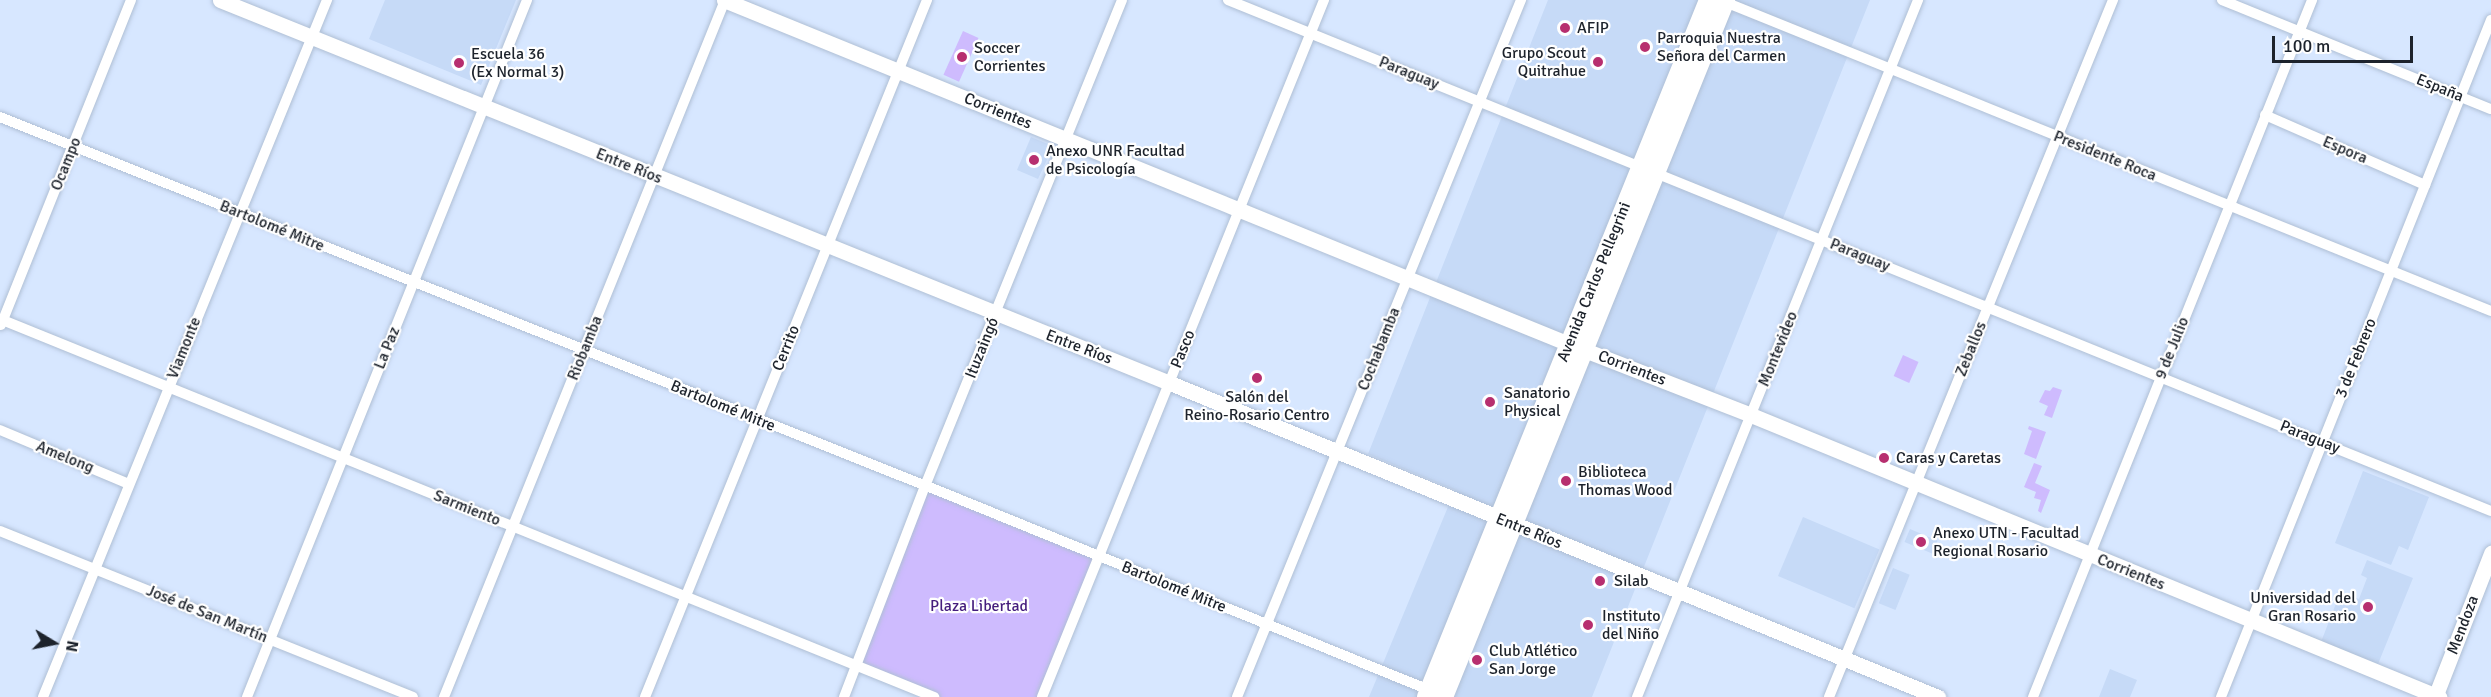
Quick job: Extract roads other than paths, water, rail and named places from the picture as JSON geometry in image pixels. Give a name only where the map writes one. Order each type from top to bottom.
[{"type":"main road","name":"Entre Ríos","points":[[220,0],[1170,383],[1938,697]]},
{"type":"main road","name":"Corrientes","points":[[725,0],[1577,347],[1751,415],[2436,697]]},
{"type":"main road","name":"Avenida Carlos Pellegrini","points":[[1438,696],[1648,170],[1720,1]]},
{"type":"main road","name":"Mendoza","points":[[2436,697],[2491,553]]},
{"type":"street","name":"Ocampo","points":[[1,322],[131,0]]},
{"type":"street","name":"Viamonte","points":[[43,697],[327,0]]},
{"type":"street","name":"La Paz","points":[[247,697],[527,0]]},
{"type":"street","name":"Riobamba","points":[[444,697],[725,0]]},
{"type":"street","name":"Cerrito","points":[[645,697],[927,0]]},
{"type":"street","name":"Ituzaingó","points":[[844,697],[925,486],[1122,0]]},
{"type":"street","name":"Paraguay","points":[[1228,0],[2491,511]]},
{"type":"street","name":"Pasco","points":[[1042,697],[1324,0]]},
{"type":"street","name":"Cochabamba","points":[[1237,697],[1521,0]]},
{"type":"street","name":"Montevideo","points":[[1636,697],[1681,592],[1918,0]]},
{"type":"street","name":"Zeballos","points":[[1829,697],[2113,0]]},
{"type":"street","name":"España","points":[[2222,0],[2491,109]]},
{"type":"street","name":"9 de Julio","points":[[2033,697],[2312,0]]},
{"type":"street","name":"Presidente Roca","points":[[1720,1],[2491,312]]},
{"type":"street","name":"3 de Febrero","points":[[2221,697],[2491,20]]},
{"type":"street","name":"Espora","points":[[2265,115],[2425,184]]},
{"type":"street","name":"Bartolomé Mitre","points":[[0,117],[1100,556],[1438,696]]},
{"type":"street","name":"Sarmiento","points":[[1,322],[168,387],[934,697]]},
{"type":"street","name":"Amelong","points":[[0,430],[129,484]]},
{"type":"street","name":"José de San Martín","points":[[0,531],[413,697]]},
{"type":"place","name":"AFIP","points":[[1565,28]]},
{"type":"place","name":"Parroquia Nuestra Señora del Carmen","points":[[1645,47]]},
{"type":"place","name":"Soccer Corrientes","points":[[962,57]]},
{"type":"place","name":"Grupo Scout Quitrahue","points":[[1598,62]]},
{"type":"place","name":"Escuela 36 (Ex Normal 3)","points":[[459,63]]},
{"type":"place","name":"Anexo UNR Facultad de Psicología","points":[[1034,160]]},
{"type":"place","name":"Salón del Reino-Rosario Centro","points":[[1257,378]]},
{"type":"place","name":"Sanatorio Physical","points":[[1490,402]]},
{"type":"place","name":"Caras y Caretas","points":[[1884,458]]},
{"type":"place","name":"Biblioteca Thomas Wood","points":[[1566,481]]},
{"type":"place","name":"Anexo UTN - Facultad Regional Rosario","points":[[1921,542]]},
{"type":"place","name":"Silab","points":[[1600,581]]},
{"type":"place","name":"Universidad del Gran Rosario","points":[[2368,607]]},
{"type":"place","name":"Instituto del Niño","points":[[1588,625]]},
{"type":"place","name":"Club Atlético San Jorge","points":[[1477,660]]},
{"type":"park label","name":"Plaza Libertad","points":[[979,606]]}]
